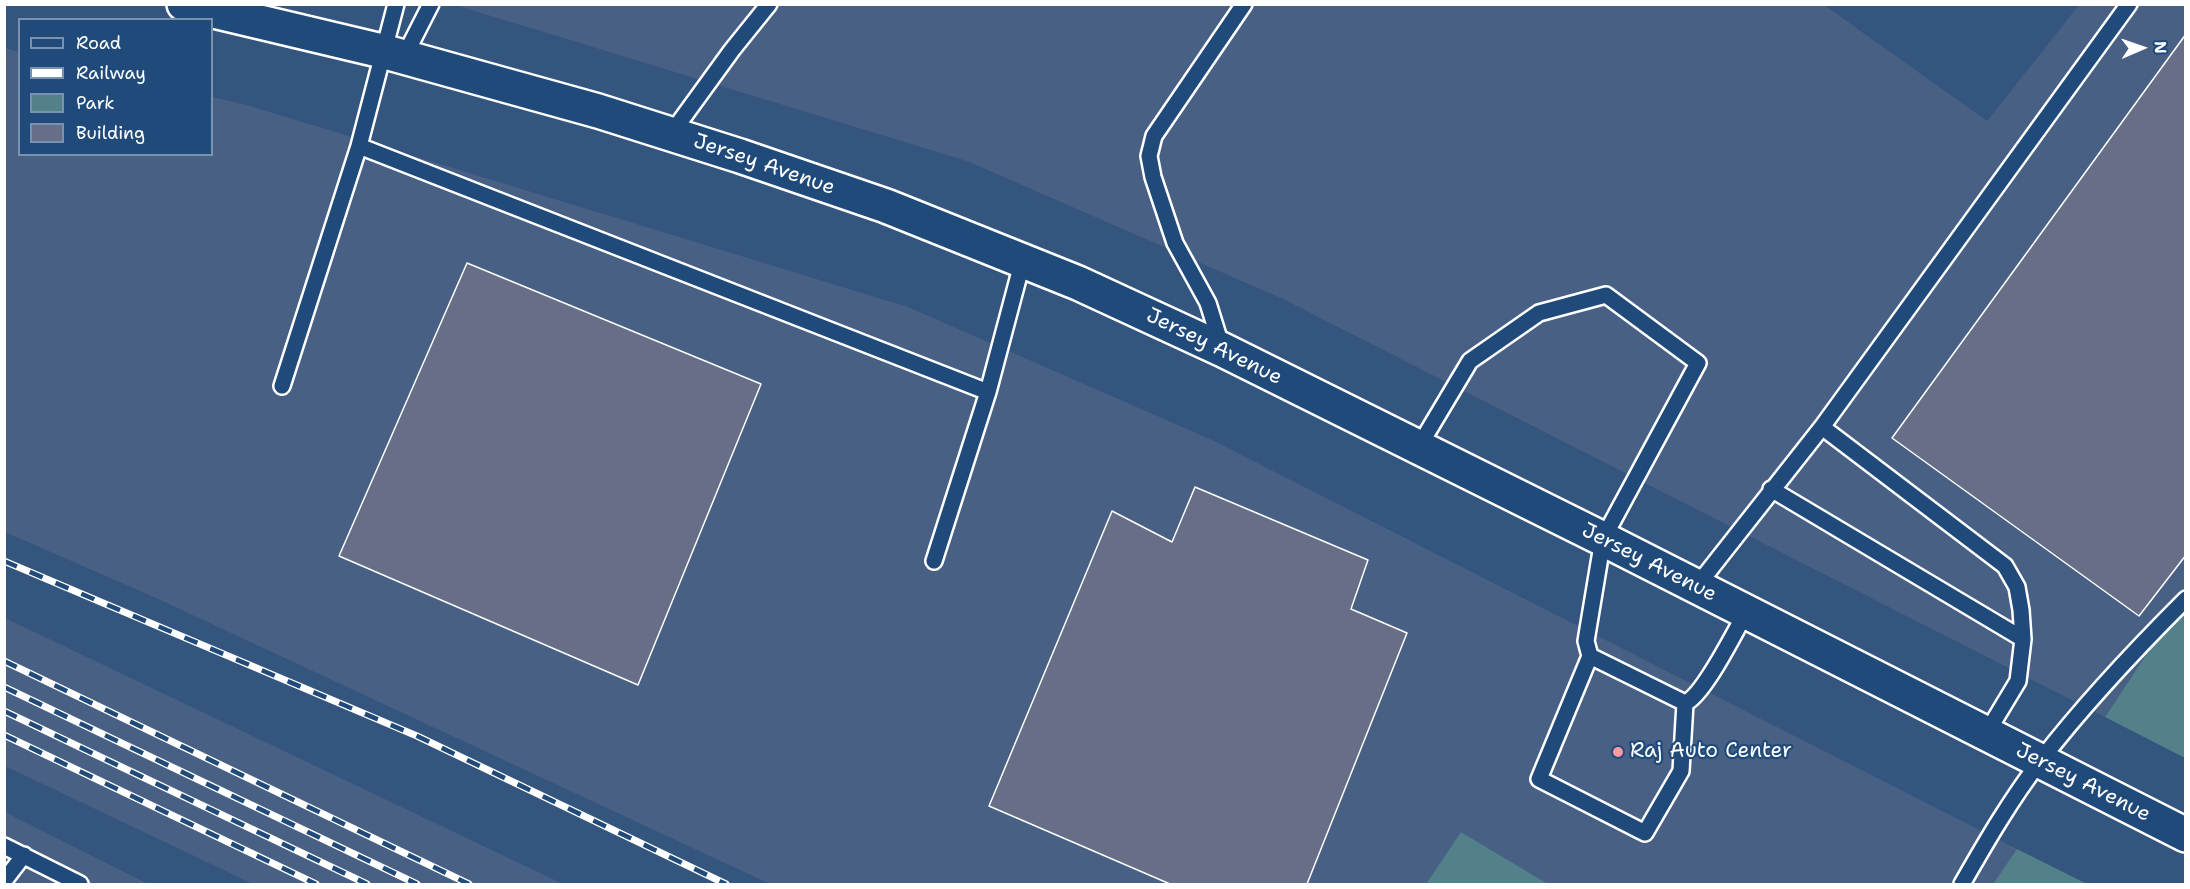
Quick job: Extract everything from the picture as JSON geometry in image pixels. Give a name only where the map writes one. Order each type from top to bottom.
[{"type":"main road","name":"Jersey Avenue","points":[[184,4],[393,54],[567,102],[671,134],[886,206],[1023,260],[1223,350],[1603,539],[2186,835]]},
{"type":"lane","points":[[282,386],[359,146],[393,54],[396,4]]},
{"type":"lane","points":[[393,54],[431,4]]},
{"type":"lane","points":[[671,134],[732,50],[770,4]]},
{"type":"lane","points":[[1223,350],[1208,303],[1175,243],[1153,177],[1149,156],[1154,136],[1244,4]]},
{"type":"lane","points":[[1696,587],[1822,426],[2129,4]]},
{"type":"lane","points":[[359,146],[988,392]]},
{"type":"lane","points":[[934,561],[988,392],[1023,260]]},
{"type":"lane","points":[[1418,448],[1470,362],[1539,313],[1606,295],[1698,363],[1603,539],[1586,640],[1590,656],[1539,779],[1645,833],[1682,771],[1685,704]]},
{"type":"lane","points":[[1822,426],[2005,567],[2017,587],[2023,639],[2018,681],[1986,734]]},
{"type":"lane","points":[[1771,489],[2023,639]]},
{"type":"lane","points":[[1962,885],[1998,823],[2040,761],[2127,659],[2186,599]]},
{"type":"lane","points":[[1685,704],[1694,698],[1710,675],[1746,612]]},
{"type":"lane","points":[[1590,656],[1685,704]]},
{"type":"lane","points":[[4,846],[80,885]]},
{"type":"lane","points":[[4,881],[24,855]]},
{"type":"shaded area","points":[[455,5],[1824,5],[1987,121],[2079,5],[2185,5],[2185,596],[2105,717],[1283,299],[967,161]]},
{"type":"shaded area","points":[[5,48],[18,52],[18,156],[213,156],[213,97],[247,105],[908,307],[1212,440],[2017,849],[1993,884],[1548,884],[1461,832],[1426,884],[770,884],[156,598],[5,532]]},
{"type":"shaded area","points":[[4,618],[563,884],[253,884],[5,766]]},
{"type":"shaded area","points":[[5,812],[148,884],[5,884]]},
{"type":"green space","points":[[2185,596],[2185,758],[2105,717]]},
{"type":"green space","points":[[1461,832],[1548,884],[1426,884]]},
{"type":"green space","points":[[2017,849],[2087,884],[1993,884]]},
{"type":"building","points":[[2186,34],[2186,555],[2139,616],[1892,438]]},
{"type":"building","points":[[467,263],[761,384],[638,685],[339,556]]},
{"type":"building","points":[[1195,487],[1368,560],[1351,609],[1407,633],[1307,884],[1170,884],[989,806],[1112,511],[1172,542]]},
{"type":"railway","points":[[4,561],[417,736],[726,884]]},
{"type":"railway","points":[[4,661],[469,884]]},
{"type":"railway","points":[[4,687],[417,884]]},
{"type":"railway","points":[[4,711],[367,884]]},
{"type":"railway","points":[[4,735],[316,884]]},
{"type":"place","name":"Raj Auto Center","points":[[1618,752]]}]
